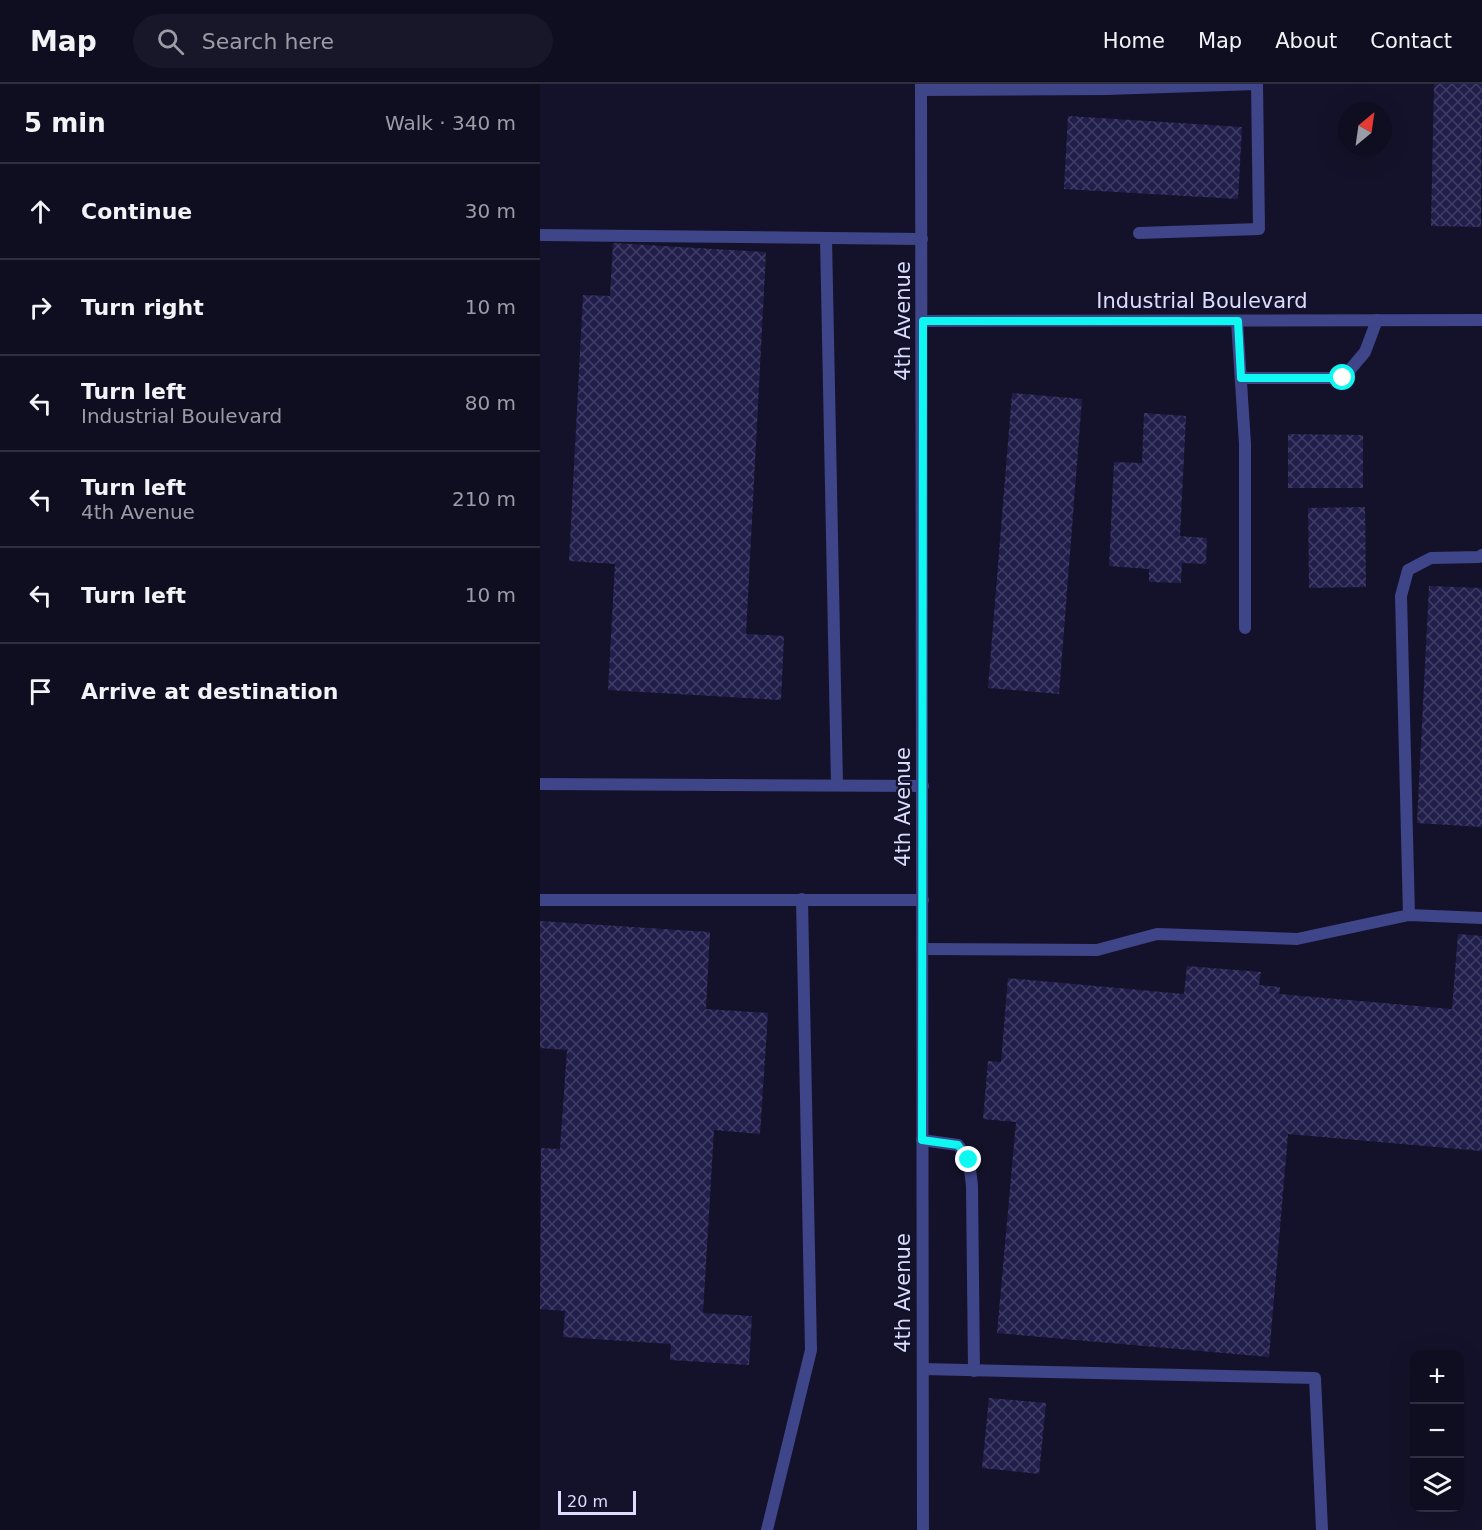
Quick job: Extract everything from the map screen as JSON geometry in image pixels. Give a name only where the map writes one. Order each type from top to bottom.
[{"type":"street","points":[[921,87],[1107,89],[1257,84],[1259,229],[1139,233]]},
{"type":"street","name":"4th Avenue","points":[[921,87],[923,1530]]},
{"type":"street","points":[[540,235],[922,239]]},
{"type":"street","points":[[826,238],[837,785]]},
{"type":"street","points":[[1241,378],[1343,378],[1365,352],[1377,320]]},
{"type":"street","name":"Industrial Boulevard","points":[[923,321],[1482,320]]},
{"type":"street","points":[[1238,321],[1245,444],[1245,628]]},
{"type":"street","points":[[1409,915],[1401,596],[1408,570],[1431,558],[1479,557],[1482,555]]},
{"type":"street","points":[[540,784],[923,786]]},
{"type":"street","points":[[540,900],[923,900]]},
{"type":"street","points":[[767,1530],[811,1350],[802,900]]},
{"type":"street","points":[[923,949],[1097,950],[1157,934],[1296,939],[1409,915],[1482,918]]},
{"type":"street","points":[[922,1140],[958,1145],[969,1160],[972,1186],[974,1371]]},
{"type":"street","points":[[923,1369],[1315,1378],[1322,1530]]},
{"type":"building","points":[[1434,84],[1482,84],[1481,227],[1431,226]]},
{"type":"building","points":[[1068,116],[1242,127],[1238,199],[1064,189]]},
{"type":"building","points":[[613,243],[766,252],[746,634],[784,636],[781,700],[608,690],[615,564],[569,561],[583,295],[610,296]]},
{"type":"building","points":[[1012,393],[1082,399],[1059,694],[988,688]]},
{"type":"building","points":[[1144,413],[1186,416],[1180,536],[1207,538],[1206,564],[1182,563],[1181,583],[1149,582],[1149,569],[1109,566],[1114,462],[1142,463]]},
{"type":"building","points":[[1288,434],[1363,435],[1363,488],[1288,488]]},
{"type":"building","points":[[1365,507],[1366,587],[1309,588],[1308,508]]},
{"type":"building","points":[[1429,586],[1482,588],[1482,827],[1417,823]]},
{"type":"building","points":[[540,921],[710,932],[706,1009],[768,1013],[760,1134],[714,1130],[703,1313],[752,1316],[749,1365],[670,1360],[671,1344],[563,1337],[565,1311],[540,1309],[541,1148],[560,1149],[567,1050],[540,1048]]},
{"type":"building","points":[[1458,934],[1482,936],[1482,1151],[1288,1134],[1269,1357],[997,1333],[1016,1122],[983,1119],[988,1061],[1001,1062],[1008,978],[1184,994],[1187,966],[1261,972],[1259,985],[1280,987],[1279,994],[1452,1009]]},
{"type":"building","points":[[989,1398],[1046,1403],[1039,1474],[982,1468]]},
{"type":"route","points":[[969,1160],[958,1145],[922,1140],[923,321],[1238,321],[1241,378],[1343,378]]}]
